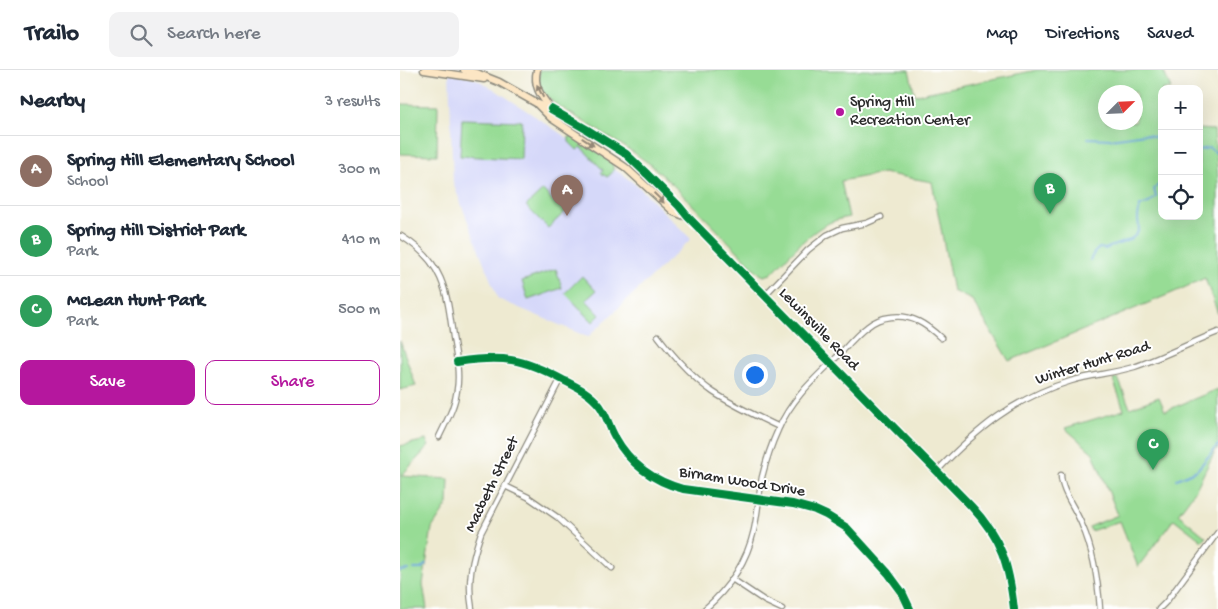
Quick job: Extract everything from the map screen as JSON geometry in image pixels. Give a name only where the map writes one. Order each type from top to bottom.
[{"type":"main road","points":[[424,70],[500,82]]},
{"type":"main road","name":"Lewinsville Road","points":[[464,70],[500,82],[536,103],[551,109],[626,154],[638,165],[978,513],[994,536],[1009,571],[1014,609]]},
{"type":"main road","points":[[537,70],[535,77],[538,89],[551,109]]},
{"type":"main road","name":"Lewinsville Road","points":[[536,103],[552,118],[625,167],[674,212],[688,217]]},
{"type":"main road","points":[[570,130],[577,127],[586,129]]},
{"type":"main road","points":[[625,167],[638,165]]},
{"type":"street","points":[[765,295],[808,250],[827,235],[842,228],[867,224],[881,217]]},
{"type":"street","points":[[401,236],[416,246],[432,263],[441,278],[448,299],[458,379],[454,403],[439,437]]},
{"type":"street","points":[[705,609],[732,579],[746,555],[754,529],[767,456],[779,427],[800,394],[866,327],[881,319],[898,316],[915,319],[942,338]]},
{"type":"street","name":"Winter Hunt Road","points":[[937,471],[981,429],[1024,400],[1073,380],[1148,362],[1218,332]]},
{"type":"street","points":[[658,336],[681,364],[706,386],[735,405],[779,427]]},
{"type":"street","name":"Birnam Wood Drive","points":[[457,362],[482,358],[508,359],[533,365],[582,389],[596,402],[606,416],[620,446],[635,464],[664,483],[683,489],[804,506],[821,512],[837,521],[856,537],[888,572],[902,592],[910,609]]},
{"type":"street","name":"Macbeth Street","points":[[472,609],[470,577],[474,552],[481,533],[561,378]]},
{"type":"street","points":[[1061,475],[1063,486],[1083,526],[1091,550],[1097,574],[1100,609]]},
{"type":"street","points":[[505,486],[528,497],[558,517],[612,568]]},
{"type":"street","points":[[1159,609],[1218,532]]},
{"type":"street","points":[[732,579],[765,601],[782,609]]},
{"type":"shaded area","points":[[449,71],[476,79],[494,89],[623,175],[640,188],[691,239],[588,337],[498,299],[453,183]]},
{"type":"green space","points":[[540,70],[909,70],[915,95],[1037,70],[1163,70],[1169,85],[1158,85],[1158,220],[1203,220],[1203,129],[1214,130],[1218,178],[1218,314],[1205,278],[1009,361],[972,300],[953,291],[932,182],[883,173],[841,181],[849,217],[834,221],[817,230],[800,244],[771,274],[764,276],[651,165],[554,103],[542,91],[538,83]]},
{"type":"green space","points":[[400,104],[438,105],[437,155],[400,154]]},
{"type":"green space","points":[[462,119],[522,121],[521,159],[460,156]]},
{"type":"green space","points":[[572,136],[611,160],[613,169],[610,175],[607,177],[601,173],[603,170],[581,147],[577,150],[569,142],[569,137]]},
{"type":"green space","points":[[543,190],[556,204],[558,203],[566,211],[548,228],[526,206]]},
{"type":"green space","points":[[556,269],[562,288],[528,300],[522,281]]},
{"type":"green space","points":[[582,276],[596,291],[586,300],[600,315],[593,322],[565,293]]},
{"type":"green space","points":[[400,341],[416,386],[400,390]]},
{"type":"green space","points":[[1118,378],[1130,408],[1159,397],[1165,411],[1218,389],[1218,449],[1215,451],[1195,491],[1178,514],[1206,537],[1202,541],[1174,519],[1138,567],[1120,521],[1091,531],[1089,527],[1118,515],[1093,453],[1065,428],[1124,410],[1113,379]]},
{"type":"green space","points":[[426,440],[429,446],[401,476],[449,479],[448,504],[432,528],[423,584],[427,609],[400,609],[400,446]]},
{"type":"waterway","points":[[1088,138],[1110,139],[1145,134],[1158,138]]},
{"type":"waterway","points":[[1203,149],[1209,148],[1218,154]]},
{"type":"waterway","points":[[1090,260],[1099,248],[1106,249],[1135,236],[1139,227],[1140,206],[1149,203],[1156,197],[1154,189],[1158,186]]},
{"type":"waterway","points":[[1177,479],[1197,470],[1218,445]]},
{"type":"waterway","points":[[414,569],[421,569],[426,564]]},
{"type":"waterway","points":[[400,571],[408,570]]},
{"type":"cycle path","points":[[551,109],[626,154],[971,506],[982,518],[997,541],[1010,579],[1014,609]]},
{"type":"cycle path","points":[[457,362],[487,359],[512,360],[536,367],[578,388],[592,397],[600,406],[621,447],[635,463],[652,476],[672,486],[793,504],[826,515],[847,528],[888,573],[902,592],[910,609]]},
{"type":"place","name":"Spring Hill Recreation Center","points":[[840,112]]},
{"type":"place","name":"Spring Hill District Park","points":[[1050,214]]},
{"type":"place","name":"Spring Hill Elementary School","points":[[567,216]]},
{"type":"place","name":"McLean Hunt Park","points":[[1153,470]]}]
